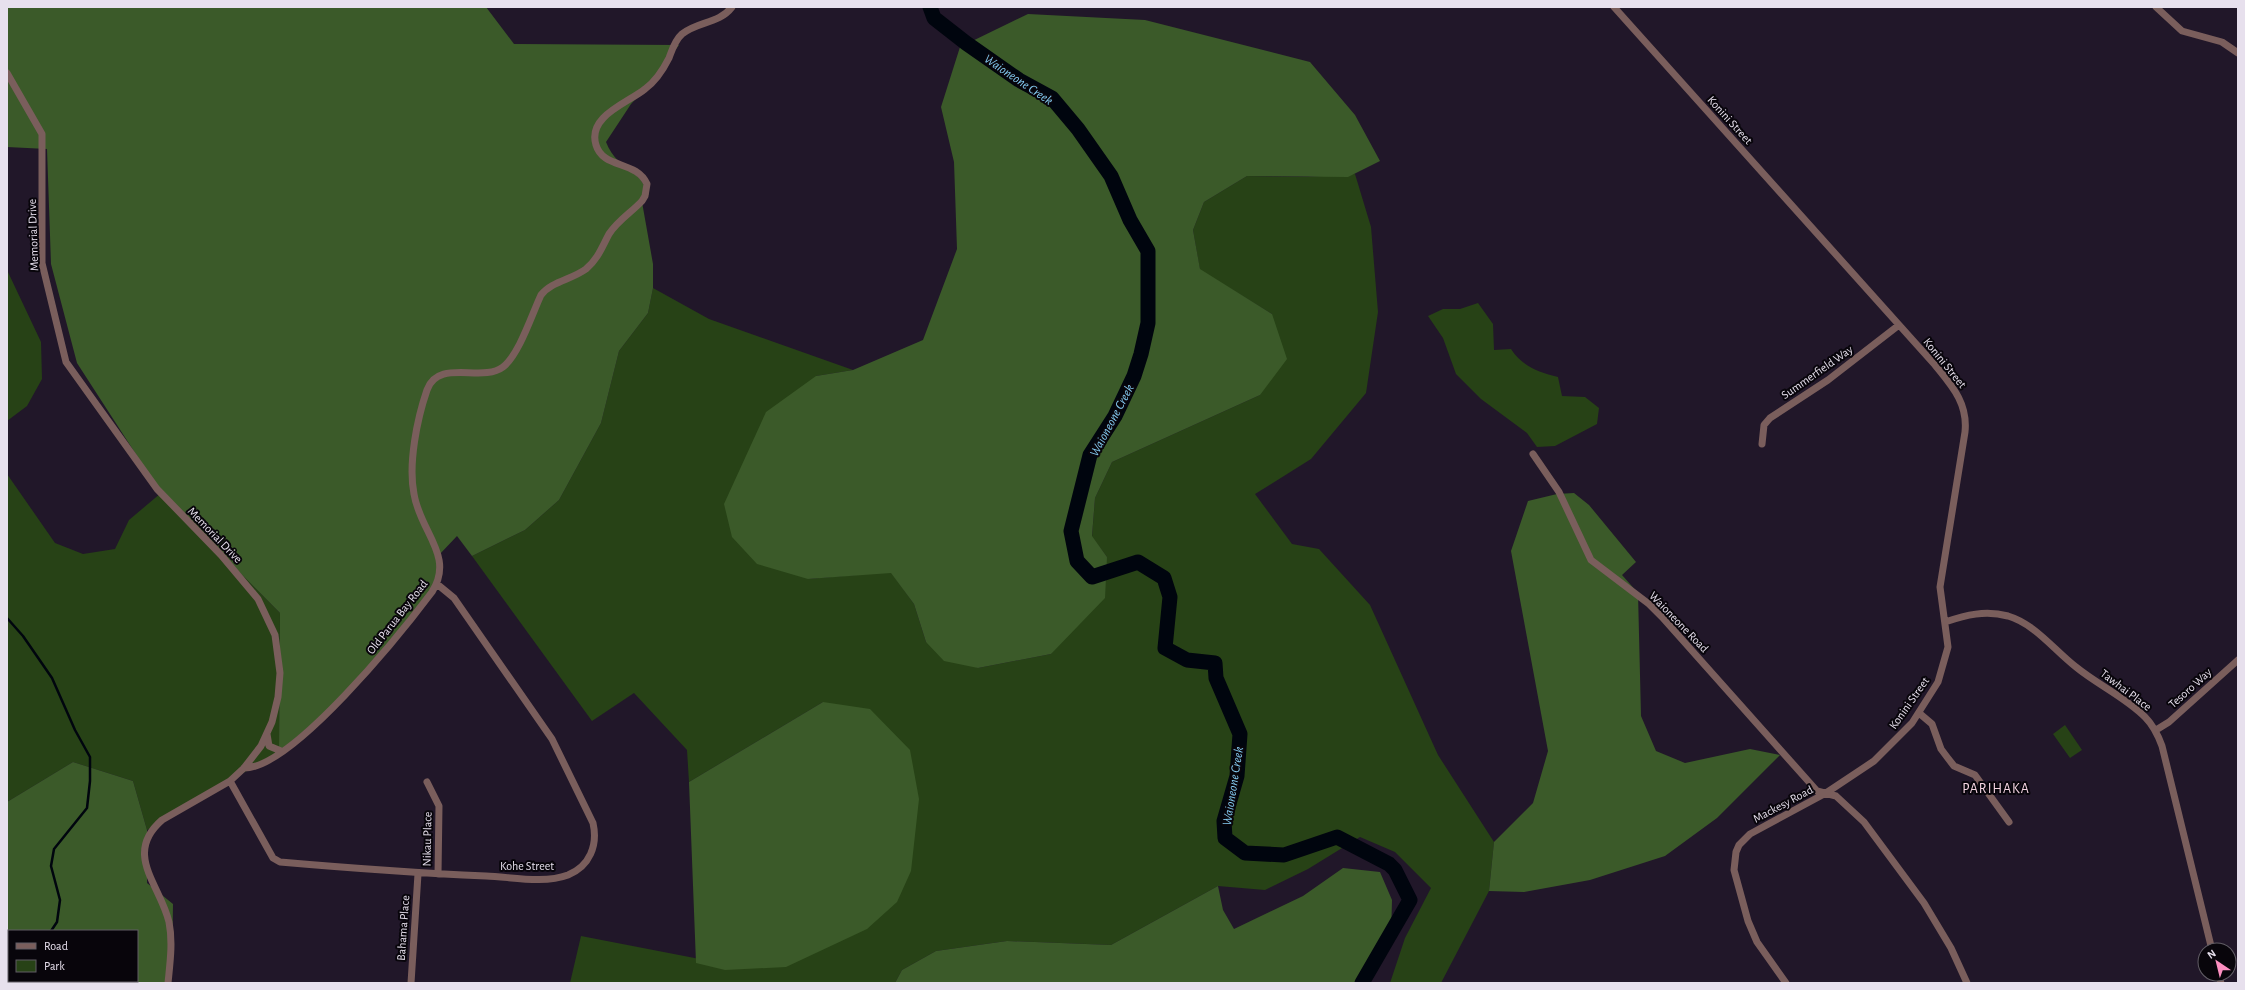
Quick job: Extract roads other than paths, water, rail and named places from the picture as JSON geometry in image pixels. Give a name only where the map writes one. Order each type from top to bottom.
[{"type":"street","name":"Old Parua Bay Road","points":[[244,768],[255,768],[281,752],[342,700],[414,615],[437,584],[440,577],[441,565],[435,548],[421,519],[412,483],[415,442],[427,389],[435,378],[441,375],[449,373],[487,374],[504,366],[516,350],[541,295],[546,289],[585,270],[598,256],[609,234],[617,224],[642,201],[645,196],[647,184],[637,171],[608,160],[599,151],[595,137],[600,123],[607,115],[644,90],[655,80],[681,35],[692,28],[717,20],[732,7]]},
{"type":"street","name":"Konini Street","points":[[1614,7],[1951,384],[1965,411],[1965,432],[1940,587],[1940,599],[1948,647],[1942,671],[1932,693],[1919,713],[1895,742],[1878,757],[1826,793]]},
{"type":"street","points":[[2156,7],[2182,31],[2222,42],[2238,53]]},
{"type":"street","name":"Memorial Drive","points":[[7,73],[42,134],[42,263],[66,362],[157,489],[221,555],[258,599],[275,635],[280,673],[276,710],[267,734],[254,757],[230,781],[162,820],[153,828],[146,840],[144,850],[145,864],[166,914],[170,930],[171,954],[168,983]]},
{"type":"street","name":"Summerfield Way","points":[[1762,444],[1764,424],[1770,418],[1828,380],[1899,325]]},
{"type":"street","name":"Waioneone Road","points":[[1533,454],[1559,492],[1591,560],[1662,618],[1817,792],[1826,793]]},
{"type":"street","name":"Kohe Street","points":[[230,781],[273,858],[280,862],[418,874],[543,879],[568,875],[585,863],[594,845],[596,835],[589,812],[552,739],[454,598],[437,584]]},
{"type":"street","name":"Tawhai Place","points":[[1945,622],[1973,613],[1992,613],[2019,621],[2032,628],[2076,667],[2134,707],[2156,730],[2162,746],[2210,942]]},
{"type":"street","name":"Tesoro Way","points":[[2156,730],[2169,722],[2238,660]]},
{"type":"street","points":[[1919,713],[1932,724],[1941,750],[1954,766],[1975,775],[2009,822]]},
{"type":"street","points":[[267,734],[269,746],[281,752]]},
{"type":"street","name":"Nikau Place","points":[[427,782],[439,806],[438,874]]},
{"type":"street","name":"Mackesy Road","points":[[1786,983],[1757,942],[1748,920],[1734,870],[1736,852],[1739,845],[1750,834],[1826,793],[1836,796],[1846,803],[1864,822],[1924,903],[1951,948],[1967,983]]},
{"type":"street","name":"Bahama Place","points":[[411,983],[418,874]]},
{"type":"waterway","name":"Waioneone Creek","points":[[930,7],[934,18],[966,43],[1019,80],[1052,98],[1078,129],[1111,176],[1130,220],[1148,251],[1148,323],[1141,354],[1134,376],[1115,416],[1090,455],[1071,531],[1077,561],[1092,577],[1138,562],[1164,578],[1170,597],[1165,648],[1187,660],[1215,663],[1216,678],[1240,734],[1237,776],[1224,821],[1225,838],[1245,853],[1284,855],[1337,837],[1389,864],[1395,870],[1410,900],[1362,983]]},
{"type":"waterway","points":[[7,618],[23,636],[52,678],[75,730],[90,757],[90,781],[87,808],[54,849],[51,866],[60,900],[57,922],[52,930]]},
{"type":"district","name":"PARIHAKA","points":[[1996,788]]}]
